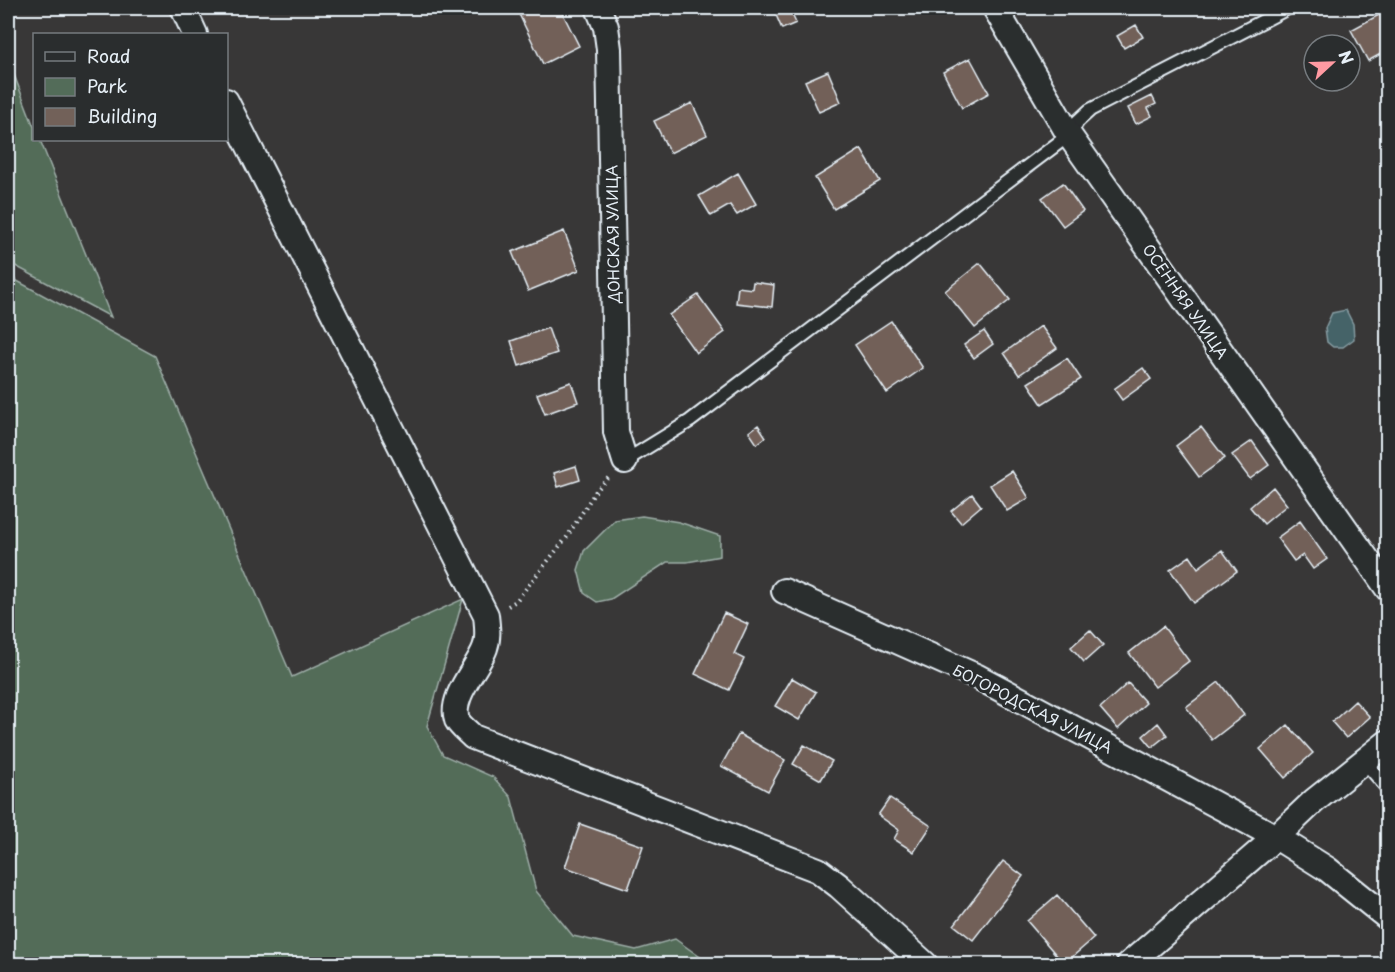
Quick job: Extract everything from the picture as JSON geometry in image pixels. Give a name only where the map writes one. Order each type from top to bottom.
[{"type":"street","points":[[183,8],[195,33]]},
{"type":"street","name":"ДОНСКАЯ УЛИЦА","points":[[598,8],[606,27],[609,49],[616,432],[625,461]]},
{"type":"street","name":"ОСЕННЯЯ УЛИЦА","points":[[995,8],[1069,135],[1388,589]]},
{"type":"street","points":[[228,105],[486,615],[488,632],[485,648],[458,699],[456,712],[458,722],[473,737],[818,870],[839,886],[924,964]]},
{"type":"street","name":"БОГОРОДСКАЯ УЛИЦА","points":[[784,591],[978,677],[1276,837]]},
{"type":"street","points":[[1129,964],[1276,837],[1314,801],[1388,742]]},
{"type":"street","points":[[1276,837],[1327,868],[1388,918]]},
{"type":"lane","points":[[625,461],[690,421],[1069,135],[1078,121],[1090,111],[1288,8]]},
{"type":"lane","points":[[1364,761],[1388,789]]},
{"type":"path","points":[[486,615],[500,611],[516,601],[567,537],[595,492],[625,461]]},
{"type":"green space","points":[[8,59],[33,124],[33,141],[40,141],[111,317],[8,262]]},
{"type":"green space","points":[[8,276],[155,356],[292,677],[463,599],[427,726],[443,755],[493,777],[511,797],[536,891],[573,936],[636,950],[675,939],[710,964],[8,964]]},
{"type":"green space","points":[[642,516],[679,522],[720,536],[720,556],[687,562],[667,562],[611,599],[597,602],[584,593],[578,570],[584,551],[615,520]]},
{"type":"water","points":[[1346,310],[1353,324],[1354,339],[1343,347],[1333,347],[1327,342],[1325,328],[1332,313]]},
{"type":"building","points":[[560,8],[579,46],[543,64],[517,10]]},
{"type":"building","points":[[773,8],[789,8],[796,23],[782,29]]},
{"type":"building","points":[[1388,10],[1388,50],[1368,61],[1362,50],[1362,33],[1353,33],[1351,30]]},
{"type":"building","points":[[1136,25],[1143,37],[1124,48],[1117,36]]},
{"type":"building","points":[[970,58],[989,93],[962,108],[943,72]]},
{"type":"building","points":[[828,71],[841,102],[819,112],[805,81]]},
{"type":"building","points":[[1152,96],[1156,104],[1148,108],[1152,116],[1136,124],[1128,108]]},
{"type":"building","points":[[692,103],[707,135],[670,153],[654,121]]},
{"type":"building","points":[[861,149],[880,181],[834,209],[815,178]]},
{"type":"building","points":[[738,173],[756,204],[737,215],[730,205],[711,216],[699,196]]},
{"type":"building","points":[[1063,183],[1083,211],[1063,226],[1042,198]]},
{"type":"building","points":[[564,231],[579,270],[528,291],[512,252]]},
{"type":"building","points":[[980,263],[1010,300],[975,328],[945,291]]},
{"type":"building","points":[[753,282],[774,285],[772,307],[736,303],[738,287],[752,289]]},
{"type":"building","points":[[698,295],[725,332],[696,353],[669,315]]},
{"type":"building","points":[[891,321],[923,368],[887,393],[855,345]]},
{"type":"building","points":[[1041,326],[1057,348],[1019,375],[1004,353]]},
{"type":"building","points":[[548,328],[557,353],[519,366],[511,341]]},
{"type":"building","points":[[984,331],[993,344],[974,358],[964,345]]},
{"type":"building","points":[[1067,358],[1081,379],[1042,404],[1028,383]]},
{"type":"building","points":[[1143,368],[1151,379],[1122,400],[1114,389]]},
{"type":"building","points":[[571,382],[578,402],[545,414],[537,394]]},
{"type":"building","points":[[758,425],[766,437],[757,444],[749,432]]},
{"type":"building","points":[[1201,427],[1225,458],[1199,477],[1176,446]]},
{"type":"building","points":[[1252,441],[1269,465],[1250,479],[1232,455]]},
{"type":"building","points":[[576,466],[580,480],[558,487],[554,473]]},
{"type":"building","points":[[1012,471],[1029,498],[1007,511],[990,485]]},
{"type":"building","points":[[1273,487],[1287,505],[1264,524],[1250,507]]},
{"type":"building","points":[[972,494],[981,506],[961,523],[951,511]]},
{"type":"building","points":[[1300,521],[1327,559],[1313,569],[1303,555],[1294,561],[1277,538]]},
{"type":"building","points":[[1222,550],[1237,571],[1194,603],[1170,570],[1190,556],[1198,568]]},
{"type":"building","points":[[724,613],[748,624],[734,654],[744,659],[729,690],[695,674]]},
{"type":"building","points":[[1163,626],[1189,661],[1155,687],[1129,653]]},
{"type":"building","points":[[1090,630],[1103,645],[1084,662],[1071,647]]},
{"type":"building","points":[[792,678],[816,692],[799,720],[775,706]]},
{"type":"building","points":[[1219,682],[1244,715],[1212,740],[1186,707]]},
{"type":"building","points":[[1128,683],[1146,703],[1118,729],[1100,708]]},
{"type":"building","points":[[1355,701],[1370,717],[1346,738],[1332,722]]},
{"type":"building","points":[[1158,723],[1167,735],[1152,747],[1143,736]]},
{"type":"building","points":[[1288,725],[1313,753],[1285,778],[1260,749]]},
{"type":"building","points":[[739,734],[785,760],[768,791],[721,766]]},
{"type":"building","points":[[804,745],[832,761],[821,780],[793,764]]},
{"type":"building","points":[[890,798],[931,826],[914,852],[894,839],[899,830],[878,815]]},
{"type":"building","points":[[580,824],[643,846],[628,889],[565,867]]},
{"type":"building","points":[[1003,861],[1023,876],[973,940],[954,925]]},
{"type":"building","points":[[1057,895],[1094,938],[1064,964],[1027,921]]}]
